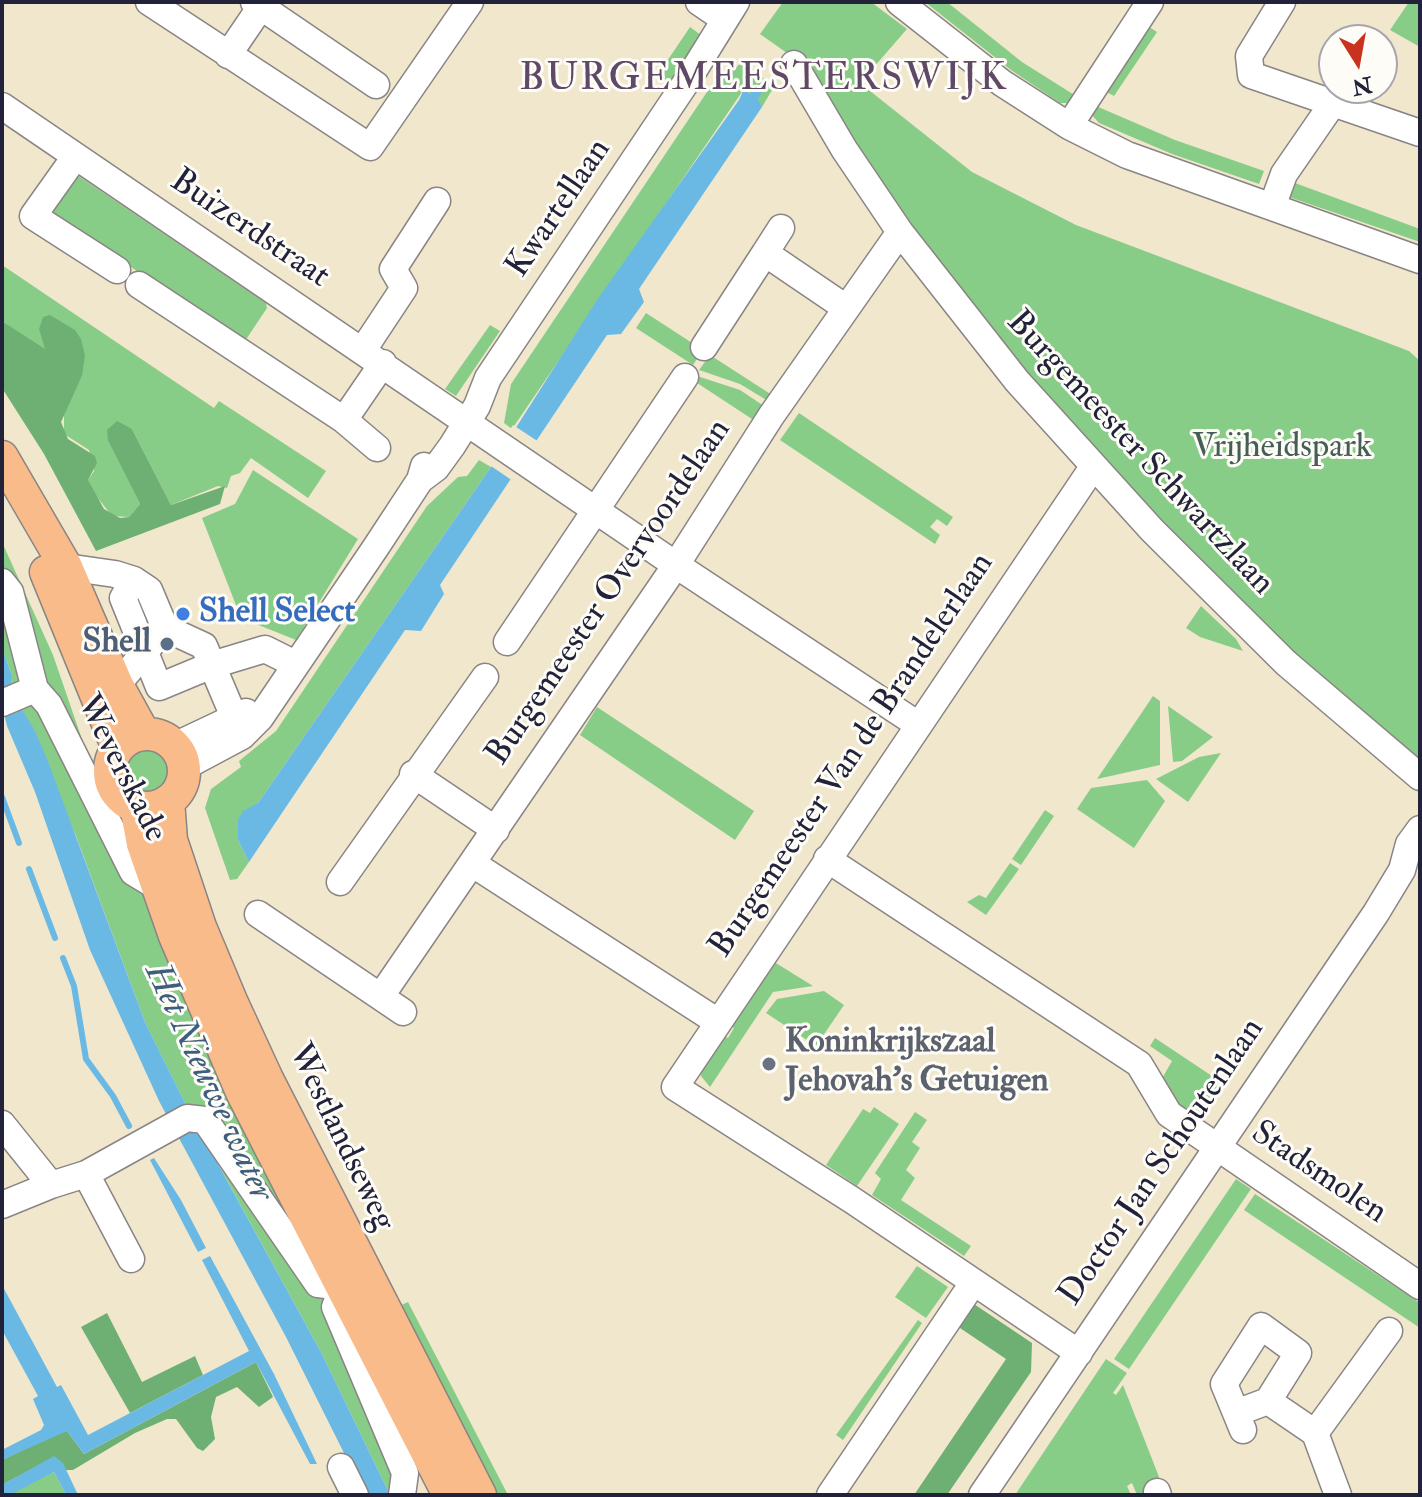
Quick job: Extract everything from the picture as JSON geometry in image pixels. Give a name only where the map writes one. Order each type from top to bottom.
[{"type":"main road","points":[[2,457],[66,567],[117,685],[131,741]]},
{"type":"main road","points":[[2,487],[131,741]]},
{"type":"main road","points":[[160,736],[179,756],[182,783],[152,804],[121,797],[112,782],[111,765],[131,741],[160,736]]},
{"type":"main road","name":"Westlandseweg","points":[[152,804],[143,844],[242,1092],[480,1495]]},
{"type":"main road","name":"Westlandseweg","points":[[152,804],[171,840],[200,927],[449,1495]]},
{"type":"street","points":[[149,2],[370,147],[470,2]]},
{"type":"street","points":[[699,2],[730,11]]},
{"type":"street","name":"Kwartellaan","points":[[689,78],[723,49],[755,2]]},
{"type":"street","points":[[899,2],[1002,83],[1069,126],[1127,155],[1420,260]]},
{"type":"street","points":[[1069,126],[1150,2]]},
{"type":"street","points":[[1282,2],[1249,56],[1251,75],[1318,98]]},
{"type":"street","points":[[228,55],[259,4],[376,85]]},
{"type":"street","name":"Kwartellaan","points":[[179,756],[260,718],[420,480],[427,456],[470,423],[477,385],[488,378],[689,78],[730,11]]},
{"type":"street","name":"Burgemeester Schwartzlaan","points":[[794,64],[844,149],[900,232],[1017,381],[1093,467],[1286,663],[1420,777]]},
{"type":"street","points":[[1272,207],[1284,174],[1332,104]]},
{"type":"street","points":[[1336,104],[1420,133]]},
{"type":"street","name":"Buizerdstraat","points":[[2,106],[676,565],[917,724]]},
{"type":"street","points":[[75,157],[33,216],[344,420],[377,448]]},
{"type":"street","points":[[344,420],[404,288],[393,269],[437,201]]},
{"type":"street","points":[[704,347],[781,228]]},
{"type":"street","name":"Burgemeester Overvoordelaan","points":[[381,996],[676,565],[771,416],[900,232]]},
{"type":"street","points":[[765,253],[846,308]]},
{"type":"street","points":[[507,642],[685,377]]},
{"type":"street","name":"Burgemeester Van de Brandelerlaan","points":[[973,1283],[852,1200],[675,1087],[1093,467]]},
{"type":"street","points":[[66,567],[134,580],[149,590],[165,628],[204,646],[238,728]]},
{"type":"street","points":[[134,580],[123,598],[159,687],[212,665],[265,649],[295,664]]},
{"type":"street","name":"Weverskade","points":[[2,582],[10,592],[17,696],[49,705],[133,872],[158,887]]},
{"type":"street","points":[[117,685],[165,628]]},
{"type":"street","points":[[340,882],[413,774],[485,677]]},
{"type":"street","points":[[413,774],[496,830]]},
{"type":"street","name":"Doctor Jan Schoutenlaan","points":[[982,1495],[1411,863],[1409,844],[1420,829]]},
{"type":"street","name":"Stadsmolen","points":[[827,859],[1139,1064],[1169,1114],[1420,1286]]},
{"type":"street","points":[[473,864],[718,1022]]},
{"type":"street","points":[[258,914],[403,1012]]},
{"type":"street","points":[[2,1205],[86,1174],[180,1121],[205,1120],[214,1127],[318,1284],[354,1280]]},
{"type":"street","points":[[2,1124],[51,1185]]},
{"type":"street","points":[[86,1174],[131,1259]]},
{"type":"street","points":[[354,1280],[335,1307],[405,1473],[402,1495]]},
{"type":"street","points":[[830,1495],[973,1283],[1079,1353]]},
{"type":"street","points":[[1261,1326],[1298,1353],[1268,1401],[1240,1422],[1224,1384],[1261,1326]]},
{"type":"street","points":[[1315,1433],[1389,1331]]},
{"type":"street","points":[[1268,1401],[1315,1433],[1338,1495]]},
{"type":"street","points":[[341,1467],[355,1495]]},
{"type":"green space","name":"Vrijheidspark","points":[[783,2],[871,2],[907,29],[860,83],[972,172],[1076,225],[1409,351],[1420,361],[1420,760],[1289,650],[1167,528],[1047,400],[856,148],[818,88],[812,64],[805,59],[794,58],[760,34]]},
{"type":"green space","points":[[925,2],[947,2],[1022,62],[1076,96],[1070,103],[1060,103],[1011,70]]},
{"type":"green space","points":[[1409,2],[1420,2],[1420,47],[1398,35],[1398,24],[1394,24]]},
{"type":"green space","points":[[1146,25],[1157,32],[1114,96],[1103,90]]},
{"type":"green space","points":[[690,27],[705,38],[673,86],[657,76]]},
{"type":"green space","points":[[740,64],[775,85],[762,107],[757,99],[762,90],[750,94],[744,89],[512,429],[504,423],[511,384],[709,89]]},
{"type":"green space","points":[[1096,106],[1175,140],[1264,171],[1259,184],[1172,154],[1099,123],[1091,114]]},
{"type":"green space","points":[[77,175],[266,303],[267,308],[243,344],[51,212]]},
{"type":"green space","points":[[1295,183],[1420,229],[1420,242],[1289,197]]},
{"type":"green space","points":[[2,265],[214,408],[219,401],[326,471],[308,498],[251,458],[240,473],[231,476],[227,488],[218,486],[171,505],[132,429],[108,441],[140,504],[129,517],[112,516],[90,488],[88,480],[94,471],[89,450],[64,434],[64,412],[82,376],[2,321]]},
{"type":"green space","points":[[646,313],[703,350],[693,365],[636,328]]},
{"type":"green space","points":[[50,315],[75,330],[81,339],[85,355],[82,376],[61,422],[68,439],[95,456],[97,463],[88,480],[104,509],[120,518],[129,517],[140,504],[108,441],[107,430],[117,421],[132,429],[171,505],[225,486],[220,504],[96,551],[44,454],[2,388],[2,321],[45,349],[39,329],[43,317]]},
{"type":"green space","points":[[490,325],[500,331],[456,396],[445,389]]},
{"type":"green space","points":[[710,355],[772,395],[768,401],[740,384],[699,370]]},
{"type":"green space","points":[[694,375],[740,390],[764,406],[755,421],[691,379]]},
{"type":"green space","points":[[799,413],[953,517],[947,526],[937,519],[930,527],[940,535],[935,544],[780,440]]},
{"type":"green space","points":[[479,460],[491,467],[258,803],[250,809],[238,840],[249,862],[237,879],[230,880],[205,808],[211,789],[241,767],[239,761],[276,731],[427,506],[458,477],[467,476]]},
{"type":"green space","points":[[253,470],[358,539],[296,640],[241,618],[202,518],[235,504]]},
{"type":"green space","points":[[2,542],[53,655],[96,780],[49,699],[2,574]]},
{"type":"green space","points":[[2,594],[24,679],[11,692],[12,676],[2,648]]},
{"type":"green space","points":[[1201,606],[1236,639],[1243,651],[1200,637],[1186,628]]},
{"type":"green space","points":[[1153,696],[1160,701],[1160,765],[1097,779]]},
{"type":"green space","points":[[32,703],[49,719],[153,902],[161,943],[186,1005],[297,1237],[190,1113],[145,1022],[76,836],[20,705]]},
{"type":"green space","points":[[1168,706],[1213,737],[1182,761],[1173,762]]},
{"type":"green space","points":[[597,707],[754,811],[735,840],[580,735]]},
{"type":"green space","points":[[148,747],[164,754],[171,770],[164,786],[148,793],[132,786],[125,770],[132,754]]},
{"type":"green space","points":[[1221,753],[1188,802],[1156,779],[1199,757]]},
{"type":"green space","points":[[1147,780],[1165,801],[1134,848],[1077,809],[1091,788]]},
{"type":"green space","points":[[1045,810],[1054,816],[1021,865],[1012,859]]},
{"type":"green space","points":[[1010,863],[1019,869],[986,915],[967,902],[979,895],[986,898]]},
{"type":"green space","points":[[771,960],[813,986],[773,992],[710,1087],[701,1076],[702,1066],[721,1034],[728,1038],[734,1028],[728,1024]]},
{"type":"green space","points":[[824,991],[844,1005],[816,1046],[766,1013],[777,999]]},
{"type":"green space","points":[[1155,1038],[1221,1082],[1195,1120],[1179,1108],[1160,1082],[1172,1061],[1150,1046]]},
{"type":"green space","points":[[874,1107],[899,1124],[857,1186],[826,1165],[863,1109],[870,1113]]},
{"type":"green space","points":[[915,1112],[927,1120],[912,1142],[920,1148],[906,1170],[915,1178],[901,1200],[971,1246],[964,1256],[872,1195],[881,1179],[875,1173]]},
{"type":"green space","points":[[199,1129],[328,1305],[399,1465],[390,1495],[322,1354]]},
{"type":"green space","points":[[1236,1179],[1251,1189],[1129,1369],[1114,1359]]},
{"type":"green space","points":[[1255,1194],[1420,1303],[1420,1328],[1244,1210]]},
{"type":"green space","points":[[917,1266],[948,1287],[926,1318],[895,1297]]},
{"type":"green space","points":[[408,1302],[508,1495],[497,1495],[399,1306]]},
{"type":"green space","points":[[971,1302],[1032,1343],[1031,1372],[947,1495],[914,1495],[1006,1359],[960,1328],[959,1323]]},
{"type":"green space","points":[[107,1313],[142,1382],[195,1356],[203,1375],[130,1413],[81,1327]]},
{"type":"green space","points":[[918,1320],[922,1323],[843,1440],[836,1435]]},
{"type":"green space","points":[[1106,1359],[1127,1373],[1113,1393],[1116,1395],[1123,1385],[1163,1487],[1143,1495],[1137,1495],[1132,1483],[1127,1486],[1131,1495],[1015,1495]]},
{"type":"green space","points":[[256,1362],[273,1397],[259,1407],[237,1387],[216,1397],[211,1417],[215,1439],[203,1451],[197,1448],[176,1419],[167,1419],[135,1433],[73,1470],[66,1470],[54,1457],[2,1485],[2,1460],[67,1431],[84,1454]]},
{"type":"green space","points":[[54,1472],[66,1495],[10,1495],[10,1493]]},
{"type":"water","points":[[756,86],[763,90],[758,99],[762,107],[639,289],[644,302],[621,334],[607,335],[440,585],[444,594],[421,631],[405,630],[249,862],[238,840],[238,820],[243,811],[258,803],[491,467],[599,297],[744,89],[750,94]]},
{"type":"water","points":[[2,648],[12,676],[11,692],[34,729],[47,759],[145,1022],[190,1113],[322,1354],[390,1495],[365,1495],[286,1337],[159,1101],[90,950],[35,792],[7,726],[2,705]]},
{"type":"water","points":[[154,1158],[206,1248],[198,1252],[150,1160]]},
{"type":"water","points":[[210,1256],[274,1374],[317,1464],[310,1464],[256,1362],[84,1454],[67,1431],[2,1460],[2,1450],[41,1430],[44,1425],[33,1399],[38,1396],[2,1330],[2,1285],[57,1387],[61,1385],[88,1435],[249,1351],[202,1260]]},
{"type":"water","points":[[54,1456],[63,1463],[78,1495],[66,1495],[54,1472],[10,1495],[2,1495],[2,1485]]},
{"type":"pier","points":[[513,425],[539,442],[513,481],[488,464]]},
{"type":"waterway","points":[[2,797],[19,843]]},
{"type":"waterway","points":[[29,869],[55,938]]},
{"type":"waterway","points":[[63,958],[74,986],[86,1059],[113,1096],[129,1126]]},
{"type":"place","name":"Shell Select","points":[[183,614]]},
{"type":"place","name":"Shell","points":[[167,644]]},
{"type":"place","name":"Koninkrijkszaal Jehovah's Getuigen","points":[[769,1064]]},
{"type":"district","name":"BURGEMEESTERSWIJK","points":[[764,81]]},
{"type":"water label","name":"Het Nieuwe water","points":[[207,1083]]}]
